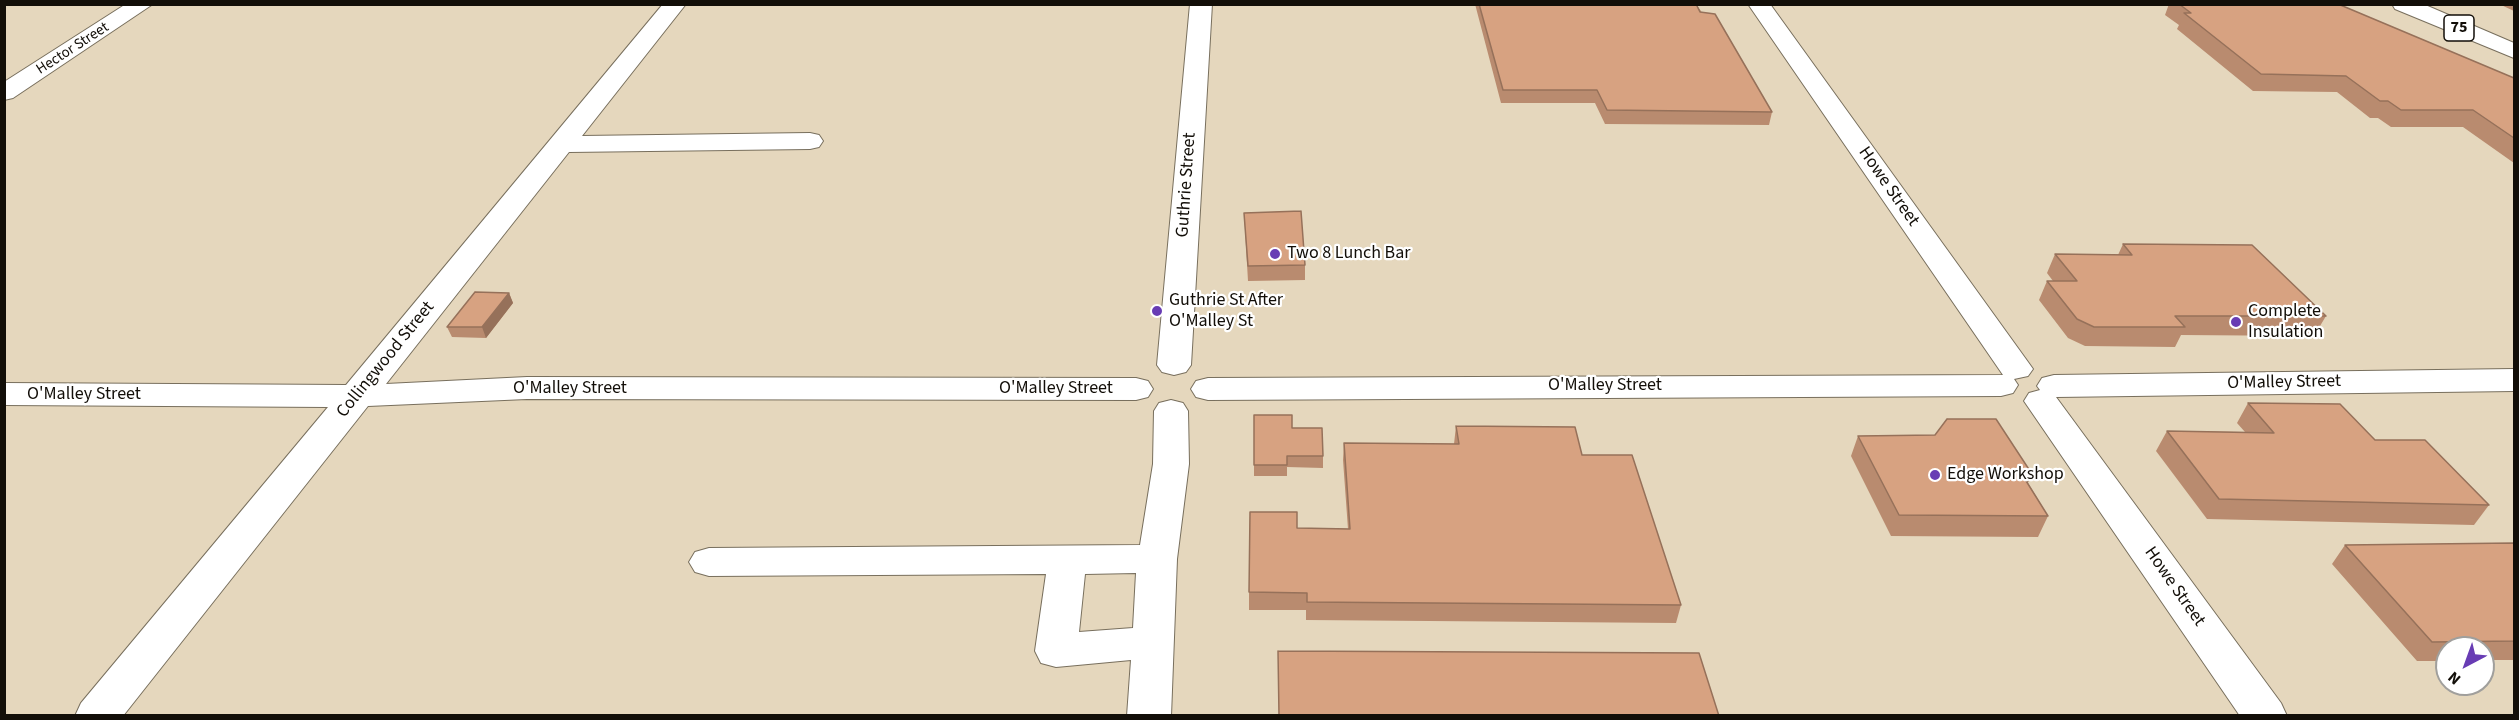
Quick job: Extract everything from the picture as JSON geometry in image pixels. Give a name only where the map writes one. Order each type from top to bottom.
[{"type":"street","name":"Hector Street","points":[[4,93],[142,4]]},
{"type":"street","name":"Collingwood Street","points":[[98,716],[675,4]]},
{"type":"street","name":"Guthrie Street","points":[[1174,365],[1201,4]]},
{"type":"street","name":"Howe Street","points":[[1760,4],[2008,377]]},
{"type":"street","name":"75","points":[[2403,4],[2514,51]]},
{"type":"street","points":[[561,144],[810,141]]},
{"type":"street","points":[[1174,365],[1186,366],[1203,375],[1208,389],[1200,402],[1182,410],[1171,411],[1150,407],[1143,402],[1136,389],[1143,375],[1163,366],[1174,365]]},
{"type":"street","name":"O'Malley Street","points":[[1208,389],[2042,376],[2047,394],[2506,387]]},
{"type":"street","name":"O'Malley Street","points":[[4,394],[357,396],[527,388],[1136,389]]},
{"type":"street","name":"Howe Street","points":[[2047,394],[2265,716]]},
{"type":"street","points":[[1149,716],[1157,559],[1171,464],[1171,411]]},
{"type":"street","points":[[709,562],[1157,559]]},
{"type":"street","points":[[1067,561],[1056,651],[1154,642]]},
{"type":"shaded area","points":[[4,5],[2514,5],[2514,715],[5,715]]},
{"type":"building","points":[[1479,4],[1696,4],[1700,12],[1715,14],[1772,112],[1607,110],[1597,90],[1503,90]]},
{"type":"building","points":[[2179,4],[2338,4],[2514,78],[2514,138],[2473,110],[2401,110],[2388,101],[2380,101],[2346,76],[2261,74],[2184,13],[2191,13]]},
{"type":"building","name":"Two 8 Lunch Bar","points":[[1301,211],[1305,265],[1248,266],[1244,213]]},
{"type":"building","points":[[2123,244],[2252,245],[2326,316],[2175,316],[2185,327],[2094,327],[2077,319],[2047,281],[2077,281],[2055,254],[2132,255]]},
{"type":"building","points":[[475,292],[509,293],[482,327],[447,327]]},
{"type":"building","points":[[2248,403],[2340,404],[2375,440],[2425,440],[2489,505],[2219,499],[2167,431],[2274,433]]},
{"type":"building","points":[[1254,415],[1292,415],[1292,428],[1322,428],[1323,456],[1287,456],[1287,465],[1254,465]]},
{"type":"building","name":"Edge Workshop","points":[[1947,419],[1996,419],[2032,474],[2023,476],[2048,516],[1899,515],[1858,436],[1935,435]]},
{"type":"building","points":[[1456,426],[1575,427],[1582,455],[1632,455],[1681,605],[1307,602],[1307,593],[1249,592],[1250,512],[1297,512],[1297,528],[1350,529],[1344,443],[1459,444]]},
{"type":"building","points":[[2514,543],[2514,641],[2495,641],[2495,636],[2435,636],[2435,642],[2432,642],[2345,545]]},
{"type":"building","points":[[1278,651],[1699,653],[1719,716],[1279,716]]},
{"type":"place","name":"Two 8 Lunch Bar","points":[[1275,254]]},
{"type":"place","name":"Guthrie St After O'Malley St","points":[[1157,311]]},
{"type":"place","name":"Complete Insulation","points":[[2236,322]]},
{"type":"place","name":"Edge Workshop","points":[[1935,475]]}]
